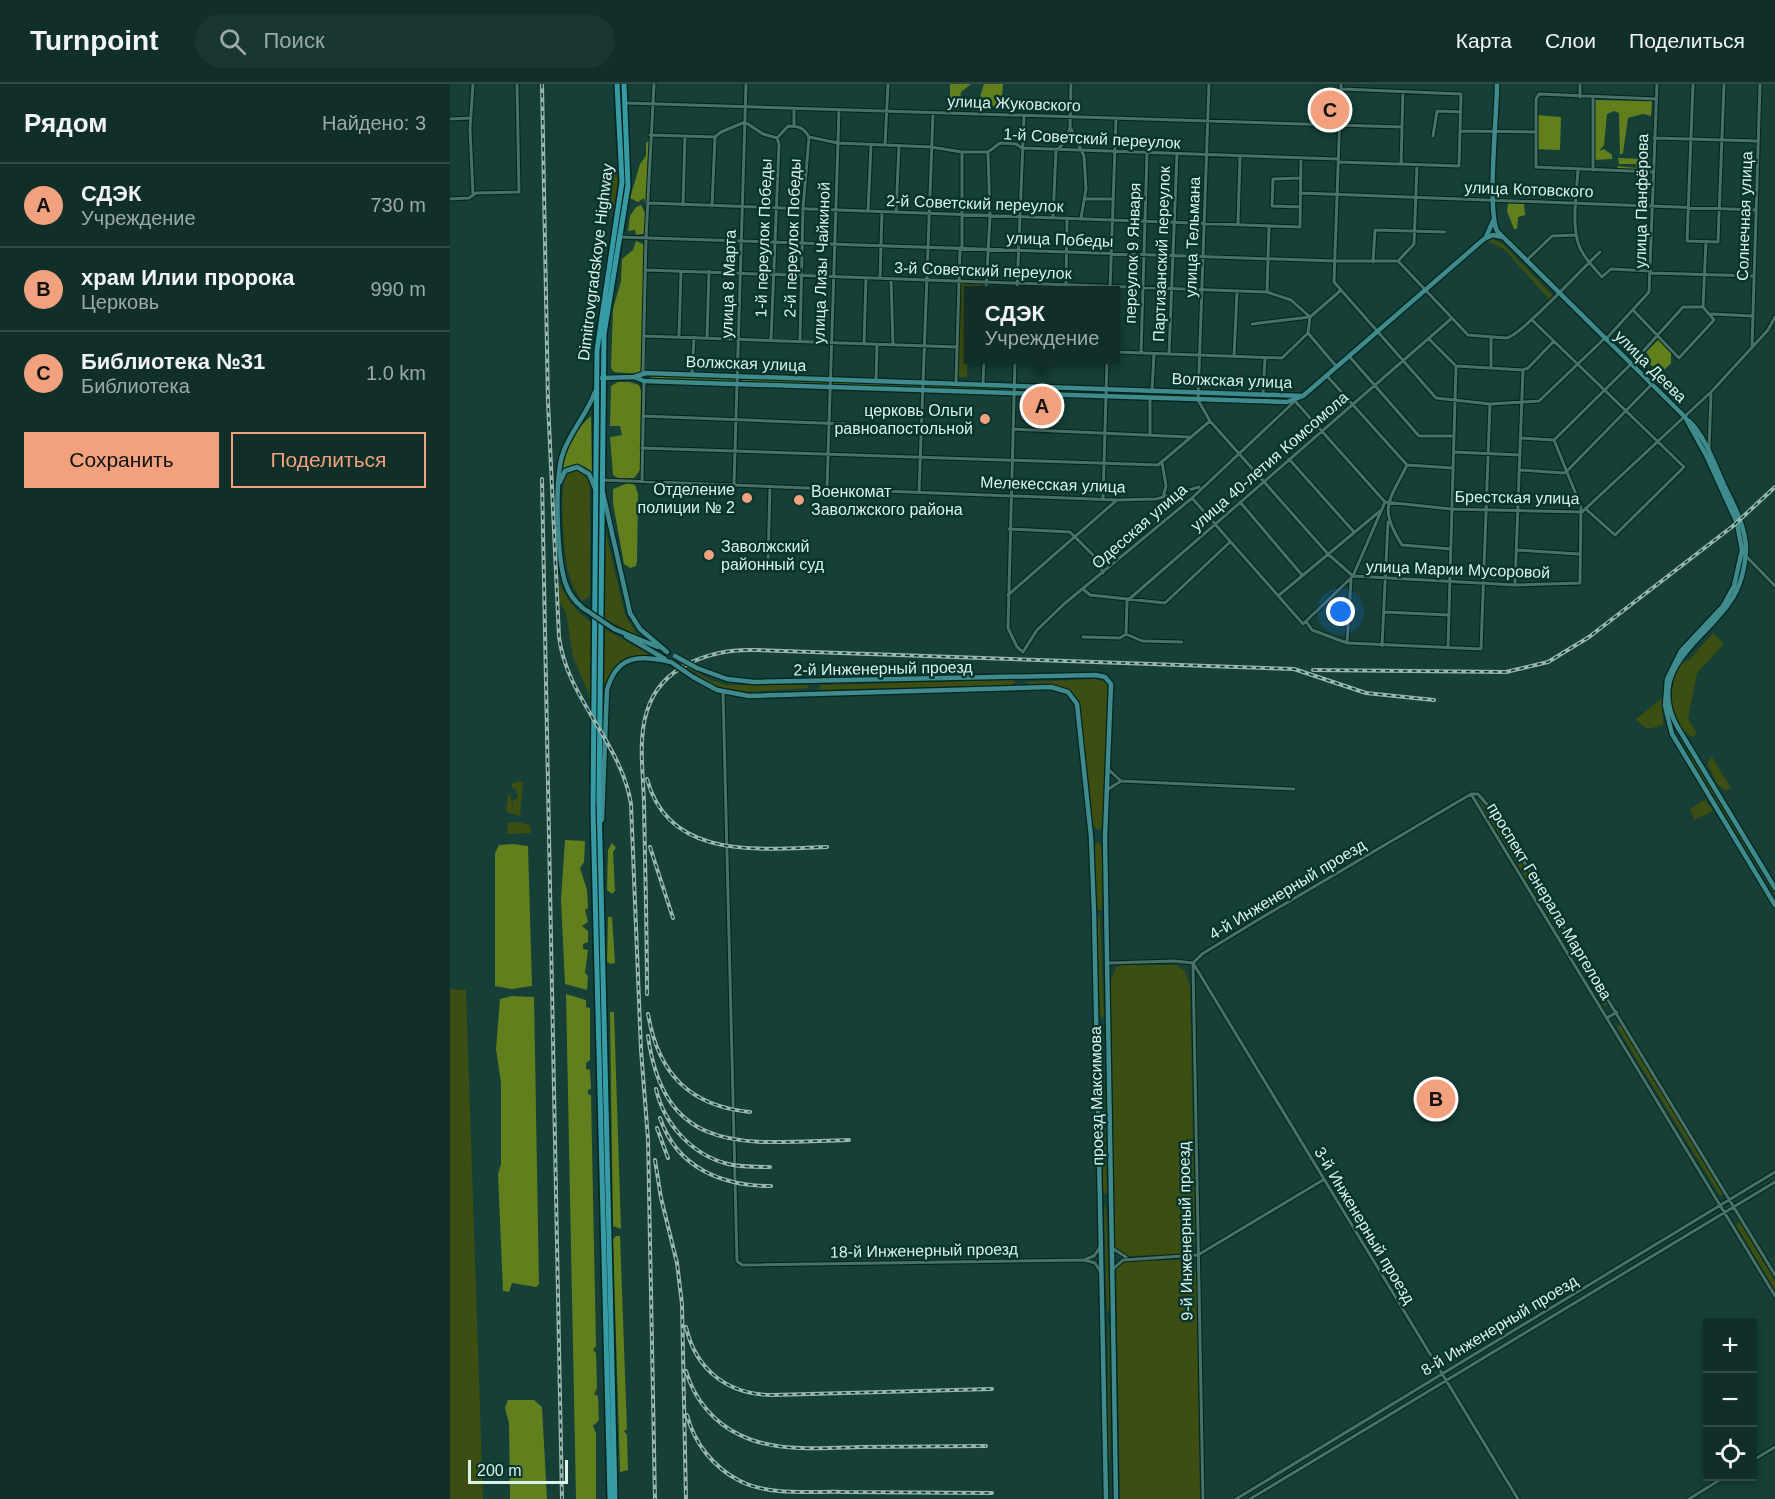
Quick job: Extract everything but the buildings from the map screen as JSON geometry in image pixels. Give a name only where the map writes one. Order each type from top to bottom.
[{"type":"highway","name":"Dimitrovgradskoye Highway","points":[[600,482],[596,390],[605,316],[628,180],[622,103],[617,84]]},
{"type":"highway","name":"Dimitrovgradskoye Highway","points":[[600,482],[598,328],[622,182],[624,84]]},
{"type":"highway","points":[[600,482],[597,492],[596,826],[609,1499]]},
{"type":"highway","points":[[596,810],[600,482]]},
{"type":"highway","points":[[596,826],[600,838],[615,1499]]},
{"type":"main road","points":[[1484,239],[1494,220],[1497,84]]},
{"type":"main road","name":"улица Деева","points":[[1494,220],[1503,238],[1685,417],[1732,509],[1742,540],[1739,570],[1732,591],[1723,606],[1681,651],[1665,684],[1665,706],[1669,726],[1685,756]]},
{"type":"main road","points":[[1303,396],[1484,239],[1493,235],[1503,238]]},
{"type":"main road","name":"Волжская улица","points":[[599,378],[634,377],[644,374],[737,376],[1303,396]]},
{"type":"main road","name":"Волжская улица","points":[[634,377],[644,381],[1198,400],[1295,401],[1303,396]]},
{"type":"main road","points":[[596,390],[586,413],[563,453],[558,490],[563,573],[572,596],[582,608],[616,630],[667,652]]},
{"type":"main road","points":[[1685,417],[1693,424],[1709,453],[1741,523],[1745,554],[1742,573],[1730,602],[1679,660],[1671,679],[1668,699],[1672,717],[1775,888]]},
{"type":"main road","points":[[558,490],[564,472],[578,467],[589,474],[597,492]]},
{"type":"main road","points":[[600,482],[630,613],[640,629],[667,652]]},
{"type":"main road","name":"2-й Инженерный проезд","points":[[616,630],[723,692],[749,696],[1051,687],[1070,694],[1079,712]]},
{"type":"main road","name":"2-й Инженерный проезд","points":[[667,652],[697,668],[734,680],[813,682],[1096,675],[1108,680],[1113,693]]},
{"type":"main road","points":[[600,838],[610,682],[619,667],[633,659],[648,658],[671,662]]},
{"type":"main road","points":[[1019,678],[1019,687]]},
{"type":"main road","points":[[813,682],[813,693]]},
{"type":"main road","name":"проезд Максимова","points":[[1113,693],[1106,790],[1105,913],[1116,1499]]},
{"type":"main road","name":"проезд Максимова","points":[[1079,712],[1094,914],[1106,1499]]},
{"type":"main road","points":[[1692,752],[1686,751],[1685,756],[1775,905]]},
{"type":"main road","points":[[1090,837],[1105,837]]},
{"type":"main road","points":[[1094,914],[1105,913]]},
{"type":"main road","points":[[1096,1023],[1106,1023]]},
{"type":"main road","points":[[1099,1199],[1110,1198]]},
{"type":"main road","points":[[1102,1318],[1113,1318]]},
{"type":"main road","points":[[1105,1467],[1115,1466]]},
{"type":"street","points":[[473,84],[471,118],[473,195]]},
{"type":"street","points":[[450,199],[519,192],[517,84]]},
{"type":"street","points":[[644,374],[646,238],[654,84]]},
{"type":"street","name":"улица 8 Марта","points":[[734,484],[746,84]]},
{"type":"street","points":[[885,145],[888,84]]},
{"type":"street","points":[[1071,84],[1070,127],[1083,152],[1084,199],[1081,218]]},
{"type":"street","name":"улица Тельмана","points":[[1198,400],[1209,84]]},
{"type":"street","points":[[1335,261],[1341,84]]},
{"type":"street","points":[[1419,84],[1419,92]]},
{"type":"street","points":[[1580,84],[1580,97]]},
{"type":"street","name":"улица Панфёрова","points":[[1335,261],[1334,282],[1340,291],[1436,398],[1490,404],[1539,401],[1577,362],[1606,338],[1649,292],[1657,84]]},
{"type":"street","points":[[1693,84],[1688,241],[1718,242],[1724,84]]},
{"type":"street","name":"Солнечная улица","points":[[1751,348],[1760,84]]},
{"type":"street","points":[[1341,89],[1461,94],[1460,131],[1536,132]]},
{"type":"street","points":[[1401,164],[1403,92]]},
{"type":"street","points":[[1653,172],[1536,167],[1536,96],[1656,99]]},
{"type":"street","points":[[1593,98],[1593,170]]},
{"type":"street","name":"улица Жуковского","points":[[622,103],[1402,128]]},
{"type":"street","points":[[712,206],[715,138],[721,132],[744,122],[763,134],[777,138],[788,126],[794,126],[794,108]]},
{"type":"street","name":"улица Лизы Чайкиной","points":[[827,488],[839,110]]},
{"type":"street","points":[[1433,136],[1437,111],[1461,112]]},
{"type":"street","points":[[919,492],[933,113]]},
{"type":"street","points":[[1017,284],[1024,116]]},
{"type":"street","points":[[450,119],[471,118]]},
{"type":"street","points":[[1110,286],[1116,119]]},
{"type":"street","name":"1-й Советский переулок","points":[[794,126],[806,130],[809,137],[838,143],[931,147],[962,152],[988,152],[1000,143],[1016,144],[1022,148],[1056,151],[1301,158],[1459,166],[1460,131]]},
{"type":"street","points":[[1053,217],[1056,151],[1065,142],[1070,127]]},
{"type":"street","points":[[650,135],[715,138]]},
{"type":"street","points":[[683,204],[685,136]]},
{"type":"street","name":"2-й переулок Победы","points":[[800,340],[803,209],[809,137]]},
{"type":"street","name":"1-й переулок Победы","points":[[771,339],[779,144],[777,138]]},
{"type":"street","points":[[1654,138],[1758,141]]},
{"type":"street","points":[[868,212],[871,145]]},
{"type":"street","points":[[896,213],[899,146]]},
{"type":"street","points":[[956,383],[962,152]]},
{"type":"street","points":[[986,286],[990,216],[988,152]]},
{"type":"street","name":"переулок 9 Января","points":[[1142,353],[1147,153]]},
{"type":"street","name":"Партизанский переулок","points":[[1170,354],[1177,154]]},
{"type":"street","points":[[1238,225],[1240,157]]},
{"type":"street","points":[[1301,158],[1301,178],[1300,207],[1272,207],[1273,179],[1301,178]]},
{"type":"street","points":[[1417,165],[1414,244],[1398,261],[1468,335],[1512,338],[1600,252]]},
{"type":"street","points":[[1578,169],[1576,236],[1580,249],[1602,277],[1611,269],[1754,276]]},
{"type":"street","name":"улица Котовского","points":[[1300,193],[1494,198],[1756,210]]},
{"type":"street","points":[[1084,199],[1113,199]]},
{"type":"street","name":"2-й Советский переулок","points":[[649,203],[1300,227],[1300,207]]},
{"type":"street","points":[[880,278],[882,212]]},
{"type":"street","points":[[1066,284],[1067,218]]},
{"type":"street","points":[[1267,292],[1269,226]]},
{"type":"street","points":[[1373,262],[1375,230],[1445,232]]},
{"type":"street","points":[[1526,261],[1552,236],[1576,236]]},
{"type":"street","name":"улица Победы","points":[[619,237],[1335,261],[1398,261]]},
{"type":"street","points":[[1703,307],[1706,241]]},
{"type":"street","name":"3-й Советский переулок","points":[[646,270],[1090,286]]},
{"type":"street","points":[[679,336],[681,270]]},
{"type":"street","points":[[707,337],[709,272]]},
{"type":"street","points":[[864,344],[866,278]]},
{"type":"street","points":[[891,279],[893,345]]},
{"type":"street","name":"3-й Советский переулок","points":[[1120,287],[1143,286],[1267,292],[1291,300],[1310,317]]},
{"type":"street","points":[[1234,357],[1237,291]]},
{"type":"street","points":[[1252,324],[1310,317],[1340,291]]},
{"type":"street","points":[[1637,358],[1683,307],[1703,307],[1712,314],[1752,316]]},
{"type":"street","points":[[1633,310],[1659,334],[1679,358],[1714,323],[1712,314]]},
{"type":"street","points":[[1120,352],[1282,358],[1308,333],[1310,317]]},
{"type":"street","name":"Брестская улица","points":[[1387,502],[1451,509],[1517,512],[1582,512],[1587,510],[1656,440],[1712,391],[1751,348],[1775,317]]},
{"type":"street","name":"улица 40-летия Комсомола","points":[[1127,601],[1452,318]]},
{"type":"street","points":[[1532,320],[1684,467],[1615,535],[1587,510]]},
{"type":"street","points":[[1308,333],[1337,366]]},
{"type":"street","points":[[644,336],[957,346]]},
{"type":"street","points":[[692,375],[693,337]]},
{"type":"street","points":[[1491,338],[1491,368]]},
{"type":"street","points":[[1429,339],[1456,366],[1523,370],[1528,368],[1554,341]]},
{"type":"street","points":[[876,381],[877,344]]},
{"type":"street","points":[[1152,390],[1154,354]]},
{"type":"street","points":[[1349,356],[1419,436],[1454,436]]},
{"type":"street","points":[[1263,394],[1265,358]]},
{"type":"street","points":[[1520,438],[1554,440],[1631,363]]},
{"type":"street","points":[[983,384],[984,364]]},
{"type":"street","points":[[1008,595],[1015,364]]},
{"type":"street","points":[[1103,499],[1107,364]]},
{"type":"street","points":[[1448,647],[1456,366]]},
{"type":"street","points":[[1515,585],[1523,370]]},
{"type":"street","points":[[1326,376],[1407,465],[1453,468]]},
{"type":"street","points":[[642,482],[644,381]]},
{"type":"street","points":[[1520,470],[1564,473],[1653,384]]},
{"type":"street","points":[[1709,453],[1712,391]]},
{"type":"street","points":[[1150,398],[1150,435]]},
{"type":"street","name":"улица Марии Мусоровой","points":[[1198,400],[1210,421],[1328,554],[1353,576],[1515,585],[1580,583],[1579,554]]},
{"type":"street","points":[[1295,401],[1387,502],[1385,612],[1382,645]]},
{"type":"street","name":"Одесская улица","points":[[1008,595],[1008,628],[1017,647],[1023,652],[1028,648],[1037,630],[1192,498],[1201,487],[1295,401]]},
{"type":"street","points":[[1306,621],[1312,630],[1347,644],[1481,649],[1490,404]]},
{"type":"street","points":[[643,416],[921,427]]},
{"type":"street","points":[[642,448],[1158,465],[1210,421]]},
{"type":"street","points":[[1013,429],[1191,437]]},
{"type":"street","points":[[1516,550],[1579,554],[1582,512],[1568,470],[1554,440]]},
{"type":"street","points":[[1454,452],[1519,455]]},
{"type":"street","points":[[1289,459],[1354,532]]},
{"type":"street","points":[[1162,462],[1166,486],[1163,497]]},
{"type":"street","points":[[1347,644],[1350,583],[1381,511],[1407,465]]},
{"type":"street","name":"Мелекесская улица","points":[[600,482],[734,484],[1117,500],[1163,497],[1201,487]]},
{"type":"street","points":[[768,562],[770,486]]},
{"type":"street","points":[[1192,498],[1303,624],[1353,576]]},
{"type":"street","points":[[1008,595],[1117,500]]},
{"type":"street","points":[[1240,502],[1302,575]]},
{"type":"street","points":[[1278,596],[1381,511]]},
{"type":"street","points":[[1388,521],[1402,545],[1451,549]]},
{"type":"street","points":[[1009,530],[1070,532],[1097,559],[1103,573]]},
{"type":"street","points":[[1084,590],[1090,595],[1127,601],[1164,603],[1230,542]]},
{"type":"street","points":[[1745,554],[1750,563],[1775,586]]},
{"type":"street","points":[[1742,573],[1750,563]]},
{"type":"street","points":[[1126,634],[1127,601]]},
{"type":"street","points":[[1385,612],[1449,615]]},
{"type":"street","points":[[1083,637],[1120,638],[1126,634]]},
{"type":"street","points":[[1126,634],[1142,641],[1182,642]]},
{"type":"street","name":"18-й Инженерный проезд","points":[[723,692],[734,1250],[737,1261],[742,1266],[1084,1260]]},
{"type":"street","points":[[1108,769],[1121,781]]},
{"type":"street","points":[[1106,790],[1121,781],[1294,789]]},
{"type":"street","name":"4-й Инженерный проезд","points":[[1192,963],[1202,954],[1261,918],[1471,794]]},
{"type":"street","name":"проспект Генерала Маргелова","points":[[1471,794],[1478,794],[1495,814],[1775,1275]]},
{"type":"street","name":"проспект Генерала Маргелова","points":[[1471,794],[1775,1296]]},
{"type":"street","points":[[1767,875],[1775,880]]},
{"type":"street","points":[[1106,963],[1175,961],[1192,963]]},
{"type":"street","name":"3-й Инженерный проезд","points":[[1192,963],[1518,1499]]},
{"type":"street","name":"9-й Инженерный проезд","points":[[1192,963],[1203,1499]]},
{"type":"street","points":[[1607,1018],[1617,1012]]},
{"type":"street","points":[[1656,1097],[1664,1091]]},
{"type":"street","name":"8-й Инженерный проезд","points":[[1236,1499],[1775,1172]]},
{"type":"street","points":[[1112,1273],[1118,1262],[1130,1258],[1198,1255],[1323,1180]]},
{"type":"street","name":"8-й Инженерный проезд","points":[[1250,1499],[1775,1182]]},
{"type":"street","points":[[1752,1186],[1756,1193]]},
{"type":"street","points":[[1111,1246],[1118,1255],[1130,1258]]},
{"type":"street","points":[[1084,1260],[1094,1256],[1100,1247]]},
{"type":"street","points":[[1084,1260],[1095,1263],[1101,1271]]},
{"type":"street","points":[[1492,1343],[1496,1349]]},
{"type":"street","points":[[1757,1458],[1775,1447]]},
{"type":"street","points":[[1689,1499],[1718,1481]]},
{"type":"green space","points":[[950,84],[971,84],[961,92],[960,99],[962,103],[968,103],[970,99],[975,99],[974,104],[950,107]]},
{"type":"green space","points":[[984,84],[1003,84],[1001,109],[984,107],[978,103]]},
{"type":"green space","points":[[1595,100],[1652,101],[1651,116],[1643,114],[1628,118],[1623,153],[1620,155],[1619,113],[1614,111],[1607,114],[1604,145],[1599,151],[1604,149],[1612,155],[1612,159],[1594,160]]},
{"type":"green space","points":[[1537,115],[1561,117],[1560,150],[1535,149]]},
{"type":"green space","points":[[649,141],[651,183],[646,209],[644,198],[638,202],[630,198],[640,164],[646,156],[646,143]]},
{"type":"green space","points":[[1646,149],[1650,151],[1649,171],[1617,170],[1618,166],[1636,168],[1636,164],[1619,164],[1618,158],[1643,159]]},
{"type":"green space","points":[[616,172],[619,181],[614,212],[604,204],[608,182]]},
{"type":"green space","points":[[1508,203],[1524,204],[1525,215],[1518,217],[1517,229],[1514,229],[1507,211]]},
{"type":"green space","points":[[641,205],[649,220],[647,233],[636,235],[635,230],[628,231],[630,216],[636,207]]},
{"type":"green space","points":[[1491,238],[1503,244],[1553,296],[1549,299],[1505,250],[1486,240]]},
{"type":"green space","points":[[636,241],[645,245],[646,368],[639,374],[614,372],[611,368],[613,309],[621,281],[622,259],[633,250]]},
{"type":"green space","points":[[960,283],[983,284],[983,286],[964,286],[964,364],[967,364],[967,377],[957,377]]},
{"type":"green space","points":[[1659,339],[1671,352],[1671,363],[1661,373],[1646,361],[1649,356],[1646,352]]},
{"type":"green space","points":[[651,375],[735,378],[735,382],[651,379]]},
{"type":"green space","points":[[742,378],[828,381],[827,385],[742,382]]},
{"type":"green space","points":[[833,380],[919,384],[919,388],[833,385]]},
{"type":"green space","points":[[618,382],[639,385],[641,391],[640,470],[634,478],[618,478],[613,475],[610,437],[622,435],[620,426],[610,426],[611,386]]},
{"type":"green space","points":[[926,385],[1012,387],[1011,391],[926,389]]},
{"type":"green space","points":[[1015,387],[1105,390],[1105,395],[1015,392]]},
{"type":"green space","points":[[591,416],[592,473],[578,465],[570,465],[562,469],[572,440]]},
{"type":"green space","points":[[579,471],[587,478],[590,486],[590,596],[582,601],[568,571],[563,519],[565,479],[568,472]]},
{"type":"green space","points":[[628,483],[635,485],[638,494],[637,561],[636,566],[630,568],[624,564],[613,503],[613,489]]},
{"type":"green space","points":[[603,520],[625,615],[639,637],[605,619]]},
{"type":"green space","points":[[559,582],[572,605],[591,622],[591,710],[589,695],[573,657],[566,612],[558,600]]},
{"type":"green space","points":[[605,629],[657,659],[630,658],[621,662],[610,678],[602,714]]},
{"type":"green space","points":[[1713,633],[1724,644],[1697,673],[1688,719],[1697,733],[1693,737],[1684,730],[1674,713],[1672,693],[1674,682],[1681,663],[1689,660]]},
{"type":"green space","points":[[672,658],[710,680],[727,685],[807,685],[809,688],[730,691],[713,685]]},
{"type":"green space","points":[[1096,679],[1107,683],[1111,693],[1103,825],[1100,830],[1093,827],[1078,701],[1072,693],[1059,686],[1039,686],[1025,682]]},
{"type":"green space","points":[[1012,680],[1015,682],[1012,685],[821,690],[819,688],[821,685]]},
{"type":"green space","points":[[1662,698],[1663,725],[1648,729],[1635,720]]},
{"type":"green space","points":[[1688,754],[1775,893],[1775,895]]},
{"type":"green space","points":[[1712,757],[1731,788],[1726,791],[1718,785],[1707,764]]},
{"type":"green space","points":[[518,781],[523,783],[520,816],[506,812],[508,795],[510,794],[513,808],[513,800],[518,798],[512,784]]},
{"type":"green space","points":[[1477,798],[1498,822],[1609,1004],[1604,1006]]},
{"type":"green space","points":[[1705,800],[1712,809],[1711,812],[1694,820],[1690,809]]},
{"type":"green space","points":[[517,822],[530,825],[531,833],[507,834],[508,823]]},
{"type":"green space","points":[[565,840],[585,841],[584,862],[580,868],[587,890],[588,908],[585,910],[588,922],[582,926],[588,931],[588,942],[583,944],[583,949],[588,950],[585,973],[588,976],[587,990],[565,984],[561,900]]},
{"type":"green space","points":[[1098,841],[1103,849],[1102,910],[1096,910],[1095,905],[1094,848]]},
{"type":"green space","points":[[612,843],[616,848],[613,852],[615,891],[612,894],[607,890],[608,850]]},
{"type":"green space","points":[[499,845],[528,846],[532,986],[512,989],[495,986],[495,853]]},
{"type":"green space","points":[[1100,916],[1104,1016],[1102,1018],[1100,1016],[1097,918]]},
{"type":"green space","points":[[608,917],[612,917],[615,963],[610,964],[607,961]]},
{"type":"green space","points":[[1121,965],[1176,965],[1185,971],[1190,986],[1195,1242],[1193,1249],[1187,1254],[1126,1256],[1115,1249],[1110,981],[1116,968]]},
{"type":"green space","points":[[450,989],[466,990],[483,1499],[450,1499]]},
{"type":"green space","points":[[566,994],[586,1000],[586,1007],[590,1008],[590,1060],[586,1063],[586,1069],[590,1070],[591,1089],[588,1090],[588,1094],[591,1095],[596,1346],[593,1350],[596,1353],[597,1388],[594,1394],[598,1396],[599,1420],[593,1426],[596,1433],[596,1499],[576,1499]]},
{"type":"green space","points":[[512,996],[534,997],[539,1284],[536,1287],[512,1283],[509,1292],[503,1291],[498,1174],[501,1164],[501,1083],[496,1049],[500,999]]},
{"type":"green space","points":[[610,1012],[614,1012],[621,1229],[613,1226]]},
{"type":"green space","points":[[1621,1023],[1723,1194],[1720,1196],[1617,1027]]},
{"type":"green space","points":[[1103,1029],[1107,1192],[1105,1195],[1103,1192],[1100,1032]]},
{"type":"green space","points":[[1106,1205],[1110,1310],[1107,1312],[1104,1208]]},
{"type":"green space","points":[[1740,1222],[1775,1281],[1775,1290],[1736,1225]]},
{"type":"green space","points":[[620,1236],[627,1429],[624,1431],[627,1435],[628,1470],[620,1472],[613,1239]]},
{"type":"green space","points":[[1185,1260],[1192,1264],[1196,1273],[1200,1499],[1120,1499],[1116,1267],[1126,1261]]},
{"type":"green space","points":[[1108,1322],[1109,1324],[1110,1462],[1108,1459]]},
{"type":"green space","points":[[508,1400],[534,1400],[542,1407],[547,1499],[510,1499],[509,1423],[505,1408]]},
{"type":"railway","points":[[542,84],[548,402],[559,637],[572,681],[617,760],[631,804],[641,1050],[648,1139],[655,1499]]},
{"type":"railway","points":[[542,479],[562,1499]]},
{"type":"railway","points":[[1313,670],[1506,672],[1548,662],[1589,637],[1733,526],[1775,487]]},
{"type":"railway","points":[[647,994],[642,756],[644,722],[654,695],[664,682],[676,671],[705,657],[738,650],[754,650],[1294,669],[1366,693],[1434,700]]},
{"type":"railway","points":[[647,779],[658,806],[675,824],[696,837],[746,848],[827,847]]},
{"type":"railway","points":[[650,847],[673,918]]},
{"type":"railway","points":[[648,1014],[660,1053],[680,1083],[694,1094],[710,1102],[750,1112]]},
{"type":"railway","points":[[648,1036],[658,1076],[673,1105],[693,1124],[718,1136],[747,1141],[849,1140]]},
{"type":"railway","points":[[656,1089],[673,1126],[692,1146],[715,1160],[728,1164],[770,1167]]},
{"type":"railway","points":[[660,1118],[678,1150],[704,1171],[735,1182],[771,1186]]},
{"type":"railway","points":[[657,1128],[668,1158]]},
{"type":"railway","points":[[655,1160],[661,1198],[677,1263],[682,1304],[686,1499]]},
{"type":"railway","points":[[686,1327],[691,1343],[706,1368],[717,1378],[742,1391],[773,1395],[992,1389]]},
{"type":"railway","points":[[686,1371],[694,1391],[714,1417],[740,1435],[769,1445],[816,1448],[986,1446]]},
{"type":"railway","points":[[687,1415],[706,1454],[731,1476],[751,1486],[791,1492],[992,1493]]},
{"type":"place","name":"Библиотека №31","points":[[1330,110]]},
{"type":"place","name":"СДЭК","points":[[1042,406]]},
{"type":"place","name":"церковь Ольги равноапостольной","points":[[985,419]]},
{"type":"place","name":"Отделение полиции № 2","points":[[747,498]]},
{"type":"place","name":"Военкомат Заволжского района","points":[[799,500]]},
{"type":"place","name":"Заволжский районный суд","points":[[709,555]]},
{"type":"place","name":"храм Илии пророка","points":[[1436,1099]]}]
